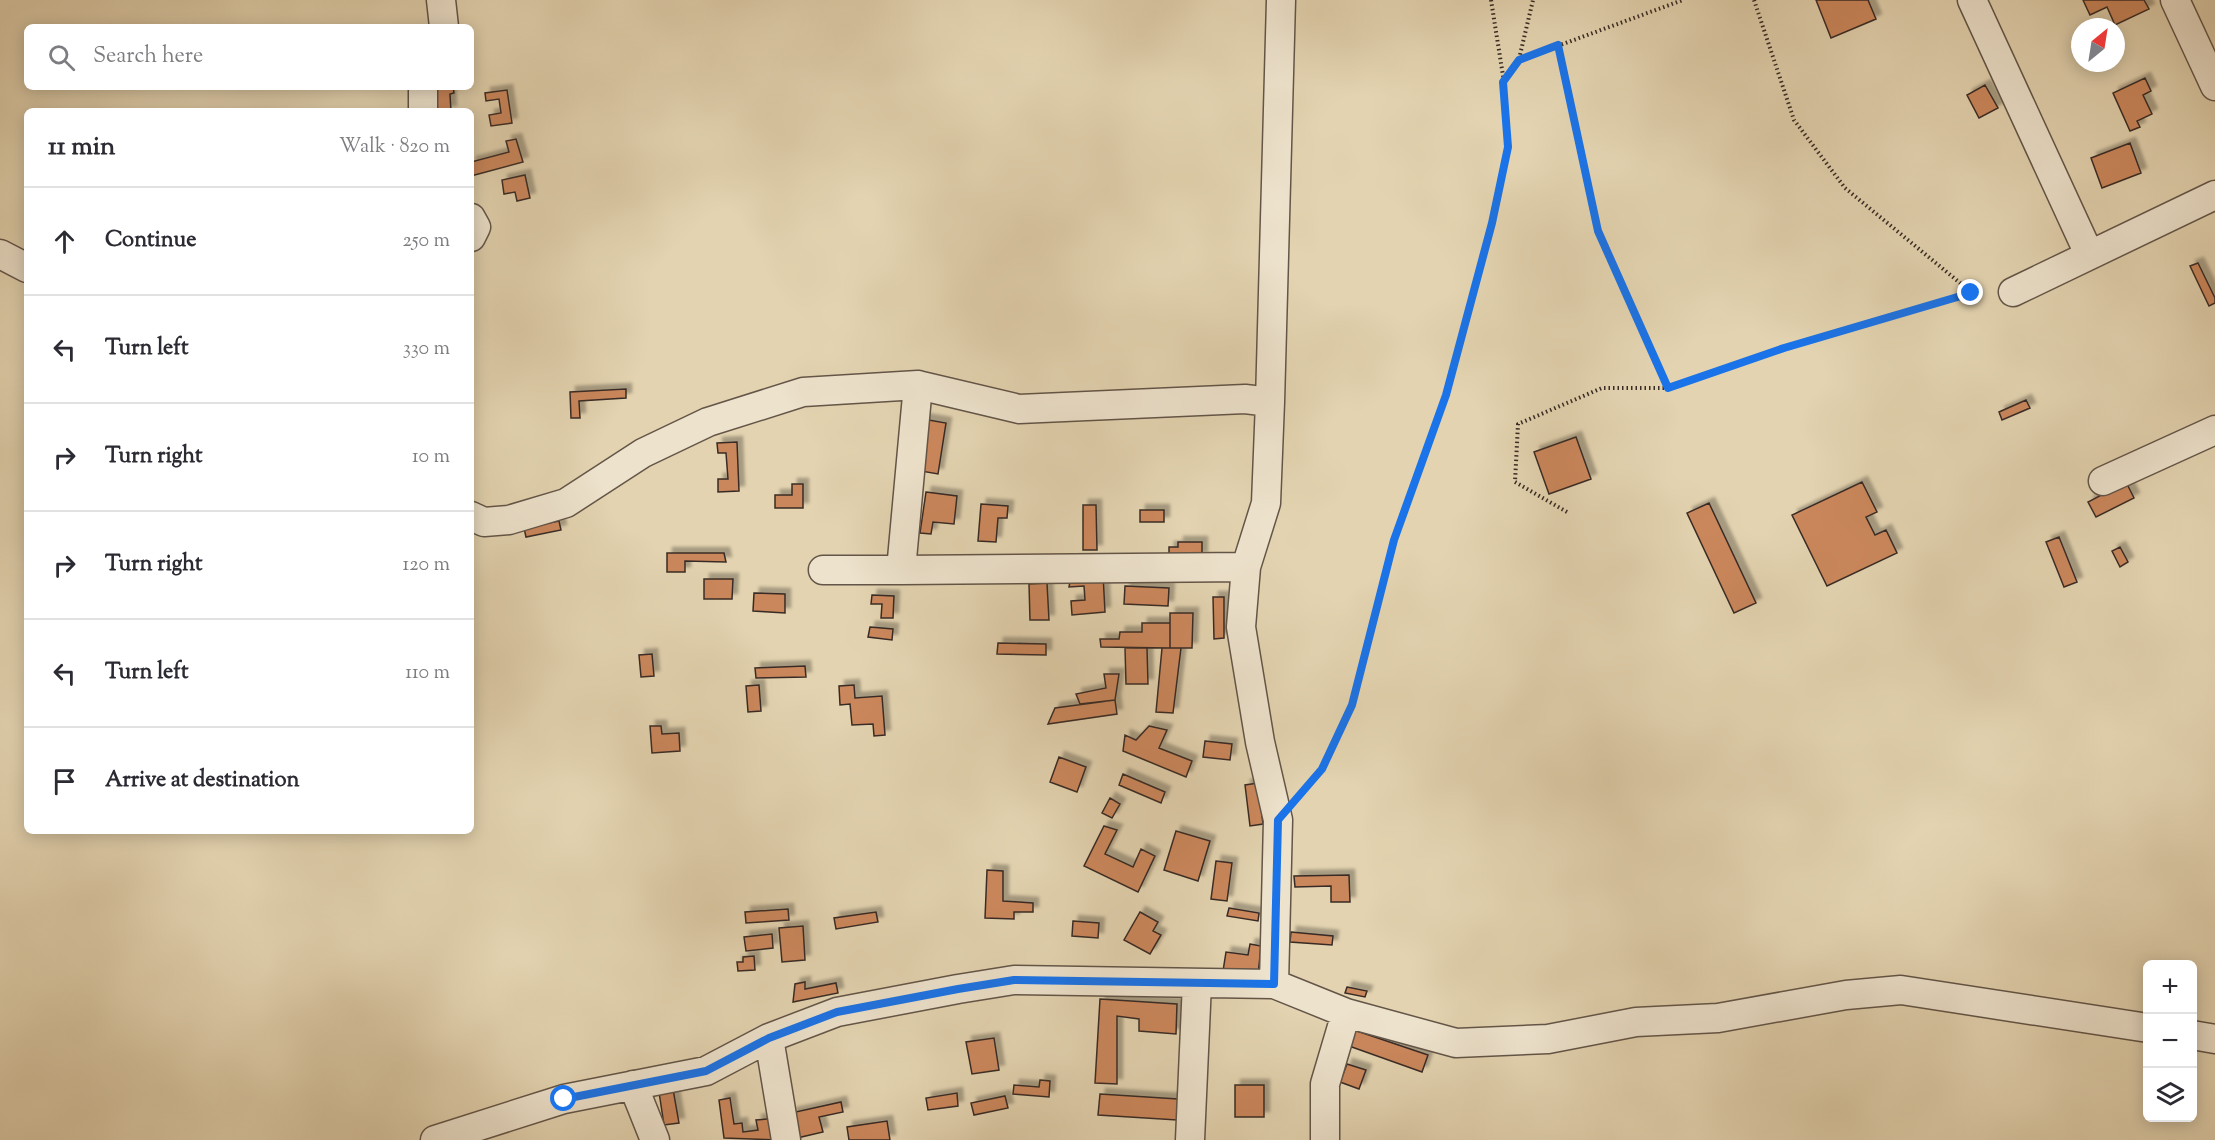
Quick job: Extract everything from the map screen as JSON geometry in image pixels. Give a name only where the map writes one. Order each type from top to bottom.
[{"type":"street","points":[[441,0],[444,24]]},
{"type":"street","points":[[1274,984],[1278,820],[1260,742],[1241,627],[1246,567],[1266,503],[1281,0]]},
{"type":"street","points":[[1972,0],[2089,254]]},
{"type":"street","points":[[2175,0],[2215,86]]},
{"type":"street","points":[[423,90],[423,108]]},
{"type":"street","points":[[2013,292],[2215,195]]},
{"type":"street","points":[[0,254],[24,266]]},
{"type":"street","points":[[474,517],[484,522],[509,520],[566,503],[643,453],[708,422],[803,392],[918,385],[1019,409],[1245,399],[1270,402]]},
{"type":"street","points":[[901,570],[918,385]]},
{"type":"street","points":[[2103,481],[2215,430]]},
{"type":"street","points":[[824,570],[1246,567]]},
{"type":"street","points":[[435,1140],[564,1099],[706,1071],[769,1038],[837,1012],[1014,980],[1274,984],[1346,1013],[1456,1043],[1548,1039],[1636,1022],[1718,1018],[1846,995],[1901,990],[2143,1027]]},
{"type":"street","points":[[1190,1140],[1197,983]]},
{"type":"street","points":[[1325,1140],[1325,1084],[1346,1013]]},
{"type":"street","points":[[2197,1036],[2215,1039]]},
{"type":"street","points":[[769,1038],[786,1140]]},
{"type":"street","points":[[633,1085],[655,1140]]},
{"type":"path","points":[[1278,820],[1322,769],[1352,705],[1394,540],[1446,395],[1492,223],[1508,147],[1503,82],[1491,0]]},
{"type":"path","points":[[1503,82],[1519,60],[1533,0]]},
{"type":"path","points":[[1519,60],[1683,0]]},
{"type":"path","points":[[1567,512],[1515,482],[1518,424],[1602,388],[1668,388],[1784,348],[1971,293],[1845,188],[1794,120],[1754,0]]},
{"type":"path","points":[[1558,45],[1598,231],[1668,388]]},
{"type":"building","points":[[1816,0],[1868,0],[1876,19],[1831,38]]},
{"type":"building","points":[[2083,0],[2144,0],[2149,9],[2125,20],[2125,18],[2112,18],[2107,7],[2090,15]]},
{"type":"building","points":[[2145,78],[2151,91],[2143,95],[2152,114],[2137,121],[2140,127],[2130,131],[2113,93]]},
{"type":"building","points":[[1985,85],[1998,108],[1979,118],[1967,95]]},
{"type":"building","points":[[430,90],[454,90],[454,93],[450,94],[451,108],[433,108]]},
{"type":"building","points":[[507,90],[512,123],[491,126],[489,115],[501,113],[499,99],[486,101],[485,93]]},
{"type":"building","points":[[516,139],[523,162],[474,175],[474,161],[509,152],[506,141]]},
{"type":"building","points":[[2130,143],[2141,173],[2102,188],[2091,158]]},
{"type":"building","points":[[525,175],[530,198],[517,201],[515,192],[504,194],[502,180]]},
{"type":"building","points":[[2198,263],[2215,298],[2215,303],[2209,306],[2190,266]]},
{"type":"building","points":[[626,389],[626,398],[579,401],[580,418],[571,418],[570,392]]},
{"type":"building","points":[[2026,400],[2030,408],[2002,420],[1999,412]]},
{"type":"building","points":[[923,419],[946,423],[938,474],[915,470]]},
{"type":"building","points":[[1576,437],[1591,479],[1549,494],[1534,452]]},
{"type":"building","points":[[737,442],[739,491],[718,492],[718,479],[728,479],[726,453],[718,453],[717,443]]},
{"type":"building","points":[[1862,482],[1877,512],[1866,517],[1875,535],[1886,530],[1897,553],[1827,586],[1792,515]]},
{"type":"building","points":[[2126,482],[2134,498],[2096,517],[2088,502]]},
{"type":"building","points":[[792,484],[803,484],[803,508],[775,508],[775,495],[792,495]]},
{"type":"building","points":[[926,492],[957,496],[954,524],[933,522],[931,534],[920,533]]},
{"type":"building","points":[[1709,503],[1756,603],[1734,613],[1687,513]]},
{"type":"building","points":[[981,504],[1008,506],[1007,518],[998,518],[996,542],[978,541]]},
{"type":"building","points":[[1083,505],[1096,505],[1097,550],[1083,550]]},
{"type":"building","points":[[1140,510],[1164,510],[1164,522],[1140,522]]},
{"type":"building","points":[[559,521],[561,530],[526,537],[524,528]]},
{"type":"building","points":[[2059,537],[2077,582],[2064,587],[2046,542]]},
{"type":"building","points":[[1178,542],[1202,542],[1202,557],[1169,557],[1169,547],[1178,547]]},
{"type":"building","points":[[2120,547],[2128,562],[2120,567],[2112,551]]},
{"type":"building","points":[[667,553],[724,553],[726,562],[685,561],[685,572],[667,572]]},
{"type":"building","points":[[1103,574],[1105,612],[1072,615],[1071,601],[1085,600],[1084,586],[1069,587],[1071,576]]},
{"type":"building","points":[[704,579],[733,579],[732,599],[704,599]]},
{"type":"building","points":[[1047,583],[1049,620],[1030,620],[1029,584]]},
{"type":"building","points":[[1125,586],[1169,588],[1168,606],[1124,604]]},
{"type":"building","points":[[754,593],[785,594],[785,613],[753,611]]},
{"type":"building","points":[[872,595],[894,596],[893,618],[881,618],[882,604],[871,604]]},
{"type":"building","points":[[1213,597],[1224,597],[1224,638],[1214,639]]},
{"type":"building","points":[[1170,613],[1193,613],[1192,648],[1170,648]]},
{"type":"building","points":[[1142,623],[1170,623],[1170,648],[1101,647],[1100,639],[1119,639],[1120,632],[1142,632]]},
{"type":"building","points":[[870,627],[893,629],[892,640],[868,637]]},
{"type":"building","points":[[998,643],[1046,644],[1046,655],[997,654]]},
{"type":"building","points":[[1125,648],[1147,648],[1148,684],[1126,684]]},
{"type":"building","points":[[1162,648],[1181,648],[1173,713],[1156,712]]},
{"type":"building","points":[[652,654],[654,676],[641,677],[639,655]]},
{"type":"building","points":[[805,666],[806,677],[756,678],[755,668]]},
{"type":"building","points":[[1104,674],[1119,674],[1115,700],[1080,704],[1076,694],[1106,688]]},
{"type":"building","points":[[759,685],[761,711],[748,712],[746,686]]},
{"type":"building","points":[[854,685],[855,698],[882,696],[885,735],[874,736],[873,724],[852,725],[850,704],[840,705],[839,686]]},
{"type":"building","points":[[1115,700],[1117,714],[1048,724],[1055,708]]},
{"type":"building","points":[[650,726],[661,726],[662,734],[679,733],[680,751],[652,753]]},
{"type":"building","points":[[1149,726],[1167,730],[1159,748],[1192,761],[1186,777],[1123,751],[1125,735],[1136,740]]},
{"type":"building","points":[[1205,741],[1232,744],[1230,760],[1203,757]]},
{"type":"building","points":[[1059,757],[1086,767],[1077,792],[1050,782]]},
{"type":"building","points":[[1123,774],[1165,792],[1161,803],[1119,785]]},
{"type":"building","points":[[1258,783],[1263,824],[1250,826],[1245,785]]},
{"type":"building","points":[[1110,798],[1120,804],[1112,818],[1102,813]]},
{"type":"building","points":[[1104,826],[1117,830],[1105,854],[1133,867],[1141,849],[1155,856],[1138,892],[1084,866]]},
{"type":"building","points":[[1176,831],[1210,841],[1198,881],[1164,870]]},
{"type":"building","points":[[1216,861],[1232,863],[1227,901],[1211,899]]},
{"type":"building","points":[[987,870],[1003,871],[1003,901],[1033,903],[1033,912],[1014,912],[1014,919],[985,918]]},
{"type":"building","points":[[1349,875],[1350,902],[1331,902],[1331,886],[1295,887],[1294,876]]},
{"type":"building","points":[[1229,908],[1259,913],[1258,921],[1227,916]]},
{"type":"building","points":[[788,909],[789,920],[746,923],[745,912]]},
{"type":"building","points":[[876,912],[878,922],[836,929],[834,918]]},
{"type":"building","points":[[1140,912],[1158,922],[1153,931],[1161,935],[1150,954],[1124,940]]},
{"type":"building","points":[[1073,921],[1099,923],[1098,938],[1072,936]]},
{"type":"building","points":[[803,926],[805,960],[782,962],[779,928]]},
{"type":"building","points":[[1291,932],[1333,936],[1332,945],[1290,942]]},
{"type":"building","points":[[772,934],[773,948],[746,951],[744,937]]},
{"type":"building","points":[[1250,944],[1261,946],[1258,975],[1223,971],[1226,952],[1248,955]]},
{"type":"building","points":[[754,956],[755,970],[738,971],[737,962],[743,962],[743,957]]},
{"type":"building","points":[[805,982],[805,989],[836,983],[838,993],[793,1002],[795,984]]},
{"type":"building","points":[[1347,987],[1367,991],[1365,997],[1345,993]]},
{"type":"building","points":[[1100,999],[1177,1004],[1176,1034],[1139,1031],[1139,1019],[1117,1016],[1117,1084],[1095,1083]]},
{"type":"building","points":[[1354,1030],[1428,1055],[1422,1072],[1349,1046]]},
{"type":"building","points":[[994,1038],[999,1070],[972,1074],[966,1042]]},
{"type":"building","points":[[1347,1064],[1366,1070],[1359,1089],[1340,1082]]},
{"type":"building","points":[[1040,1080],[1050,1081],[1049,1097],[1013,1094],[1014,1085],[1039,1087]]},
{"type":"building","points":[[1235,1085],[1264,1085],[1264,1117],[1235,1117]]},
{"type":"building","points":[[673,1089],[679,1123],[664,1125],[659,1092]]},
{"type":"building","points":[[957,1093],[958,1106],[928,1110],[926,1098]]},
{"type":"building","points":[[1100,1094],[1178,1099],[1177,1120],[1098,1115]]},
{"type":"building","points":[[1005,1096],[1008,1108],[974,1115],[971,1103]]},
{"type":"building","points":[[730,1098],[734,1124],[742,1123],[743,1132],[758,1130],[756,1120],[778,1118],[780,1140],[724,1138],[719,1100]]},
{"type":"building","points":[[841,1102],[843,1112],[819,1117],[823,1132],[797,1138],[791,1113]]},
{"type":"building","points":[[887,1121],[890,1140],[849,1140],[847,1127]]},
{"type":"route","points":[[564,1099],[706,1071],[769,1038],[837,1012],[958,989],[1014,980],[1274,984],[1278,820],[1322,769],[1352,705],[1394,540],[1446,395],[1492,223],[1508,147],[1503,82],[1519,60],[1558,45],[1598,231],[1668,388],[1784,348],[1971,293]]}]
